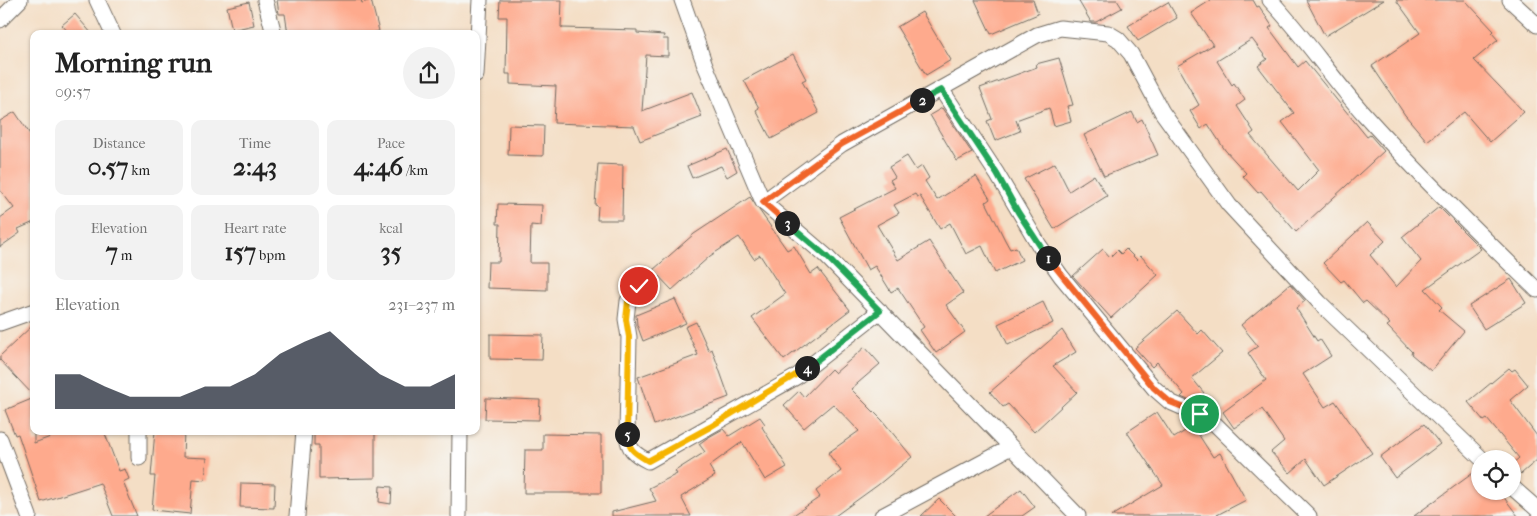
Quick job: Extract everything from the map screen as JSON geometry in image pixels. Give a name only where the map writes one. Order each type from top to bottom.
[{"type":"street","points":[[97,0],[111,30]]},
{"type":"street","points":[[266,0],[273,30]]},
{"type":"street","points":[[478,30],[480,0]]},
{"type":"street","points":[[682,0],[706,65],[763,202],[826,256],[1078,516]]},
{"type":"street","points":[[1270,0],[1291,22],[1363,113],[1454,209],[1537,290]]},
{"type":"street","points":[[1510,0],[1537,25]]},
{"type":"street","points":[[763,202],[842,144],[941,90],[1037,34],[1060,28],[1108,33],[1118,39],[1131,54],[1162,112],[1228,205],[1320,303],[1473,450]]},
{"type":"street","points":[[941,90],[997,174],[1038,245],[1060,276],[1149,382],[1170,402],[1211,420],[1309,516]]},
{"type":"street","points":[[639,286],[628,301],[626,319],[629,337],[627,434],[628,446],[635,454],[648,461],[796,377],[880,311]]},
{"type":"street","points":[[0,323],[30,312]]},
{"type":"street","points":[[139,435],[139,458]]},
{"type":"street","points":[[297,516],[304,435]]},
{"type":"street","points":[[458,516],[460,435]]},
{"type":"street","points":[[0,439],[28,516]]},
{"type":"street","points":[[882,516],[1011,446]]},
{"type":"street","points":[[1521,495],[1537,509]]},
{"type":"building","points":[[277,0],[361,0],[362,3],[371,0],[379,30],[287,30],[285,14],[279,14]]},
{"type":"building","points":[[500,0],[562,0],[561,27],[563,28],[637,30],[637,33],[664,35],[663,39],[668,39],[668,56],[646,55],[642,111],[692,92],[702,117],[640,141],[634,126],[554,123],[556,86],[510,84],[510,74],[506,74],[507,17],[499,17]]},
{"type":"building","points":[[975,0],[1033,0],[1038,14],[991,34]]},
{"type":"building","points":[[1078,0],[1117,0],[1122,8],[1096,22],[1091,22]]},
{"type":"building","points":[[1211,0],[1253,0],[1272,26],[1269,28],[1298,67],[1305,61],[1367,137],[1370,135],[1384,151],[1296,232],[1261,191],[1258,193],[1243,176],[1246,173],[1225,150],[1208,124],[1201,129],[1190,111],[1199,105],[1177,66],[1213,45],[1191,13]],"holes":[[[1252,39],[1267,59],[1258,66],[1294,113],[1282,122],[1319,170],[1298,191],[1250,135],[1254,132],[1237,106],[1245,100],[1234,83],[1232,85],[1217,61]]]},
{"type":"building","points":[[1306,0],[1384,0],[1325,36]]},
{"type":"building","points":[[1396,0],[1465,0],[1494,31],[1492,33],[1498,40],[1474,60],[1524,112],[1490,142],[1464,112],[1427,141],[1405,115],[1372,66],[1420,33]]},
{"type":"building","points":[[249,2],[254,25],[232,30],[227,7]]},
{"type":"building","points":[[1168,2],[1177,18],[1138,41],[1128,26]]},
{"type":"building","points":[[922,12],[951,60],[926,75],[897,27]]},
{"type":"building","points":[[75,14],[89,30],[66,30],[62,25]]},
{"type":"building","points":[[793,54],[806,79],[802,81],[819,113],[771,139],[756,110],[759,108],[744,80]]},
{"type":"building","points":[[1059,58],[1073,105],[1067,106],[1071,121],[1054,126],[1049,108],[1016,120],[1020,131],[995,141],[987,121],[992,119],[980,88],[1037,67],[1036,64]]},
{"type":"building","points":[[942,108],[972,153],[957,161],[930,115]]},
{"type":"building","points":[[15,112],[30,134],[30,224],[18,229],[20,233],[0,247],[0,218],[14,208],[0,190],[0,121]]},
{"type":"building","points":[[1132,112],[1137,122],[1142,119],[1158,155],[1104,176],[1084,135]]},
{"type":"building","points":[[509,125],[544,126],[543,156],[508,155]]},
{"type":"building","points":[[727,149],[737,171],[727,177],[721,166],[692,178],[687,166]]},
{"type":"building","points":[[907,156],[916,170],[922,166],[929,178],[925,181],[937,200],[976,176],[990,199],[986,202],[1005,240],[1010,249],[1016,247],[1022,260],[995,273],[982,246],[966,254],[950,223],[940,229],[920,196],[917,197],[915,194],[894,205],[899,213],[877,225],[898,260],[929,241],[963,293],[946,305],[965,332],[936,353],[920,330],[924,327],[898,288],[891,292],[875,266],[868,270],[839,217],[895,188],[890,180],[895,177],[889,167]]},
{"type":"building","points":[[1055,163],[1069,191],[1094,175],[1107,196],[1054,229],[1024,179]]},
{"type":"building","points":[[598,164],[623,165],[622,220],[597,220],[598,206],[595,205]]},
{"type":"building","points":[[750,197],[787,250],[794,246],[811,274],[818,269],[850,310],[784,360],[752,318],[785,294],[760,255],[754,259],[739,237],[710,256],[672,290],[653,270],[694,234]]},
{"type":"building","points":[[498,204],[542,205],[541,226],[531,225],[530,263],[547,263],[547,290],[487,288],[488,262],[499,262],[500,224],[497,224]]},
{"type":"building","points":[[1439,207],[1481,249],[1425,289],[1442,307],[1439,310],[1464,331],[1431,371],[1411,354],[1412,352],[1387,326],[1390,324],[1366,301],[1363,303],[1344,280],[1341,282],[1323,263],[1367,222],[1385,241],[1370,255],[1396,287],[1421,261],[1402,237]]},
{"type":"building","points":[[1103,249],[1110,257],[1117,250],[1121,254],[1126,249],[1137,260],[1141,256],[1158,275],[1111,318],[1073,276]]},
{"type":"building","points":[[1511,279],[1526,303],[1484,329],[1469,306]]},
{"type":"building","points":[[1290,284],[1305,301],[1296,308],[1317,341],[1320,339],[1331,356],[1303,374],[1325,407],[1335,401],[1372,453],[1324,485],[1306,459],[1290,473],[1271,452],[1284,441],[1262,409],[1234,428],[1223,412],[1266,380],[1248,353],[1258,346],[1241,325]]},
{"type":"building","points":[[675,299],[686,323],[643,341],[637,325],[636,315]]},
{"type":"building","points":[[1043,302],[1053,323],[1008,345],[998,324]]},
{"type":"building","points":[[1177,311],[1198,334],[1202,330],[1222,353],[1192,378],[1204,393],[1193,402],[1181,397],[1184,394],[1157,362],[1152,367],[1135,348]]},
{"type":"building","points":[[696,322],[709,351],[712,349],[729,397],[654,425],[638,377],[698,355],[685,327]]},
{"type":"building","points":[[30,328],[30,392],[0,360],[0,356]]},
{"type":"building","points":[[1062,330],[1076,352],[1053,366],[1077,392],[1034,432],[1008,404],[1003,407],[990,392]]},
{"type":"building","points":[[490,334],[543,335],[542,360],[490,359]]},
{"type":"building","points":[[865,347],[880,364],[851,389],[882,420],[912,457],[878,485],[835,516],[792,516],[820,497],[816,491],[841,471],[828,453],[859,431],[833,404],[804,428],[784,405],[799,391],[804,397],[831,369],[835,373]]},
{"type":"building","points":[[1509,368],[1512,371],[1515,369],[1528,385],[1510,400],[1537,436],[1537,460],[1521,474],[1521,450],[1512,450],[1487,419],[1484,421],[1468,402]]},
{"type":"building","points":[[486,398],[540,400],[539,420],[485,419]]},
{"type":"building","points":[[30,400],[30,435],[34,435],[34,443],[56,435],[106,435],[119,471],[125,469],[129,479],[123,482],[137,516],[113,516],[100,483],[41,502],[18,434],[15,435],[5,410]]},
{"type":"building","points":[[1157,412],[1174,438],[1193,426],[1213,457],[1220,453],[1246,500],[1215,516],[1111,516],[1163,485],[1127,432]]},
{"type":"building","points":[[760,417],[765,424],[762,427],[787,467],[765,480],[742,442],[709,466],[715,476],[681,497],[691,516],[612,516],[612,512],[656,501],[649,488],[677,474],[675,471],[705,452],[699,444],[707,438],[723,429],[729,436]]},
{"type":"building","points":[[1424,424],[1440,444],[1395,478],[1380,457]]},
{"type":"building","points":[[543,434],[601,435],[601,493],[524,493],[525,450],[543,450]]},
{"type":"building","points":[[155,435],[184,435],[183,457],[207,458],[205,480],[193,479],[190,514],[152,510],[155,476],[151,476]]},
{"type":"building","points":[[314,435],[375,435],[375,478],[319,479],[319,445],[314,445]]},
{"type":"building","points":[[1471,475],[1471,500],[1506,500],[1518,516],[1414,516]]},
{"type":"building","points":[[241,483],[275,484],[274,508],[240,507]]},
{"type":"building","points":[[380,486],[392,487],[391,504],[379,502]]},
{"type":"building","points":[[1021,489],[1035,507],[1022,516],[984,516]]},
{"type":"building","points":[[939,499],[956,516],[921,516]]},
{"type":"route","points":[[639,286],[628,301],[626,319],[629,337],[627,434],[628,446],[635,454],[648,461],[796,377],[880,311],[826,256],[763,202],[842,144],[941,90],[997,174],[1038,245],[1060,276],[1162,396],[1180,407],[1200,414]]}]
